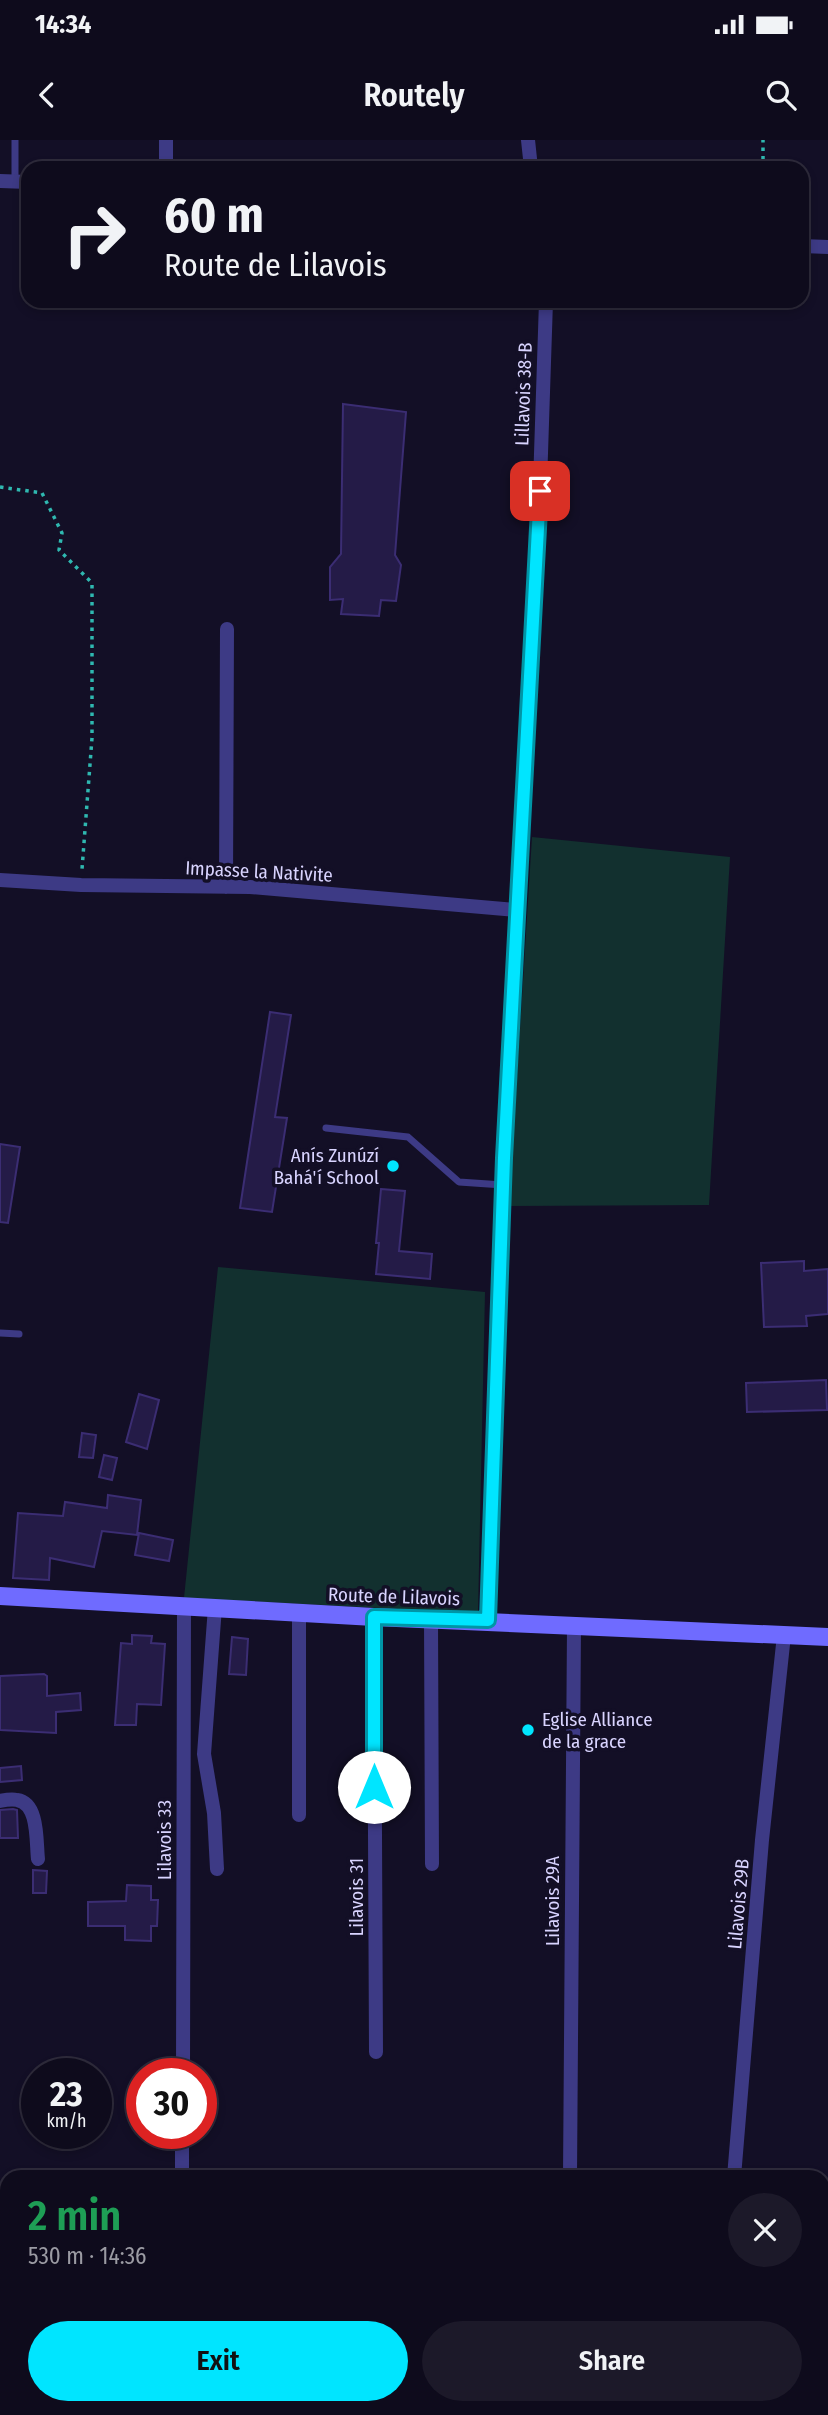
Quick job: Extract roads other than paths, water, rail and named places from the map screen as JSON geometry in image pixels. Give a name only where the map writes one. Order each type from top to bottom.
[{"type":"main road","name":"Route de Lilavois","points":[[0,1596],[374,1617],[828,1637]]},
{"type":"street","points":[[166,140],[166,161]]},
{"type":"street","points":[[528,140],[530,161]]},
{"type":"street","points":[[809,246],[828,247]]},
{"type":"street","name":"Lillavois 38-B","points":[[488,1620],[503,1185],[538,545],[545,308]]},
{"type":"street","points":[[226,887],[227,629]]},
{"type":"street","name":"Impasse la Nativite","points":[[0,880],[81,885],[226,887],[516,910]]},
{"type":"street","name":"Lilavois 33","points":[[183,2058],[184,1606]]},
{"type":"street","points":[[215,1607],[204,1754],[214,1812],[217,1869]]},
{"type":"street","points":[[299,1612],[299,1815]]},
{"type":"street","name":"Lilavois 31","points":[[374,1617],[376,2052]]},
{"type":"street","points":[[431,1619],[432,1864]]},
{"type":"street","name":"Lilavois 29A","points":[[569,2170],[574,1626]]},
{"type":"street","name":"Lilavois 29B","points":[[735,2170],[762,1840],[784,1635]]},
{"type":"street","points":[[0,1801],[19,1800],[29,1806],[33,1815],[38,1859]]},
{"type":"street","points":[[182,2149],[182,2170]]},
{"type":"lane","points":[[14,181],[15,140]]},
{"type":"lane","points":[[326,1128],[408,1137],[459,1182],[503,1185]]},
{"type":"lane","points":[[0,1333],[19,1334]]},
{"type":"place","name":"Anís Zunúzí Bahá'í School","points":[[393,1166]]},
{"type":"place","name":"Eglise Alliance de la grace","points":[[528,1730]]}]
